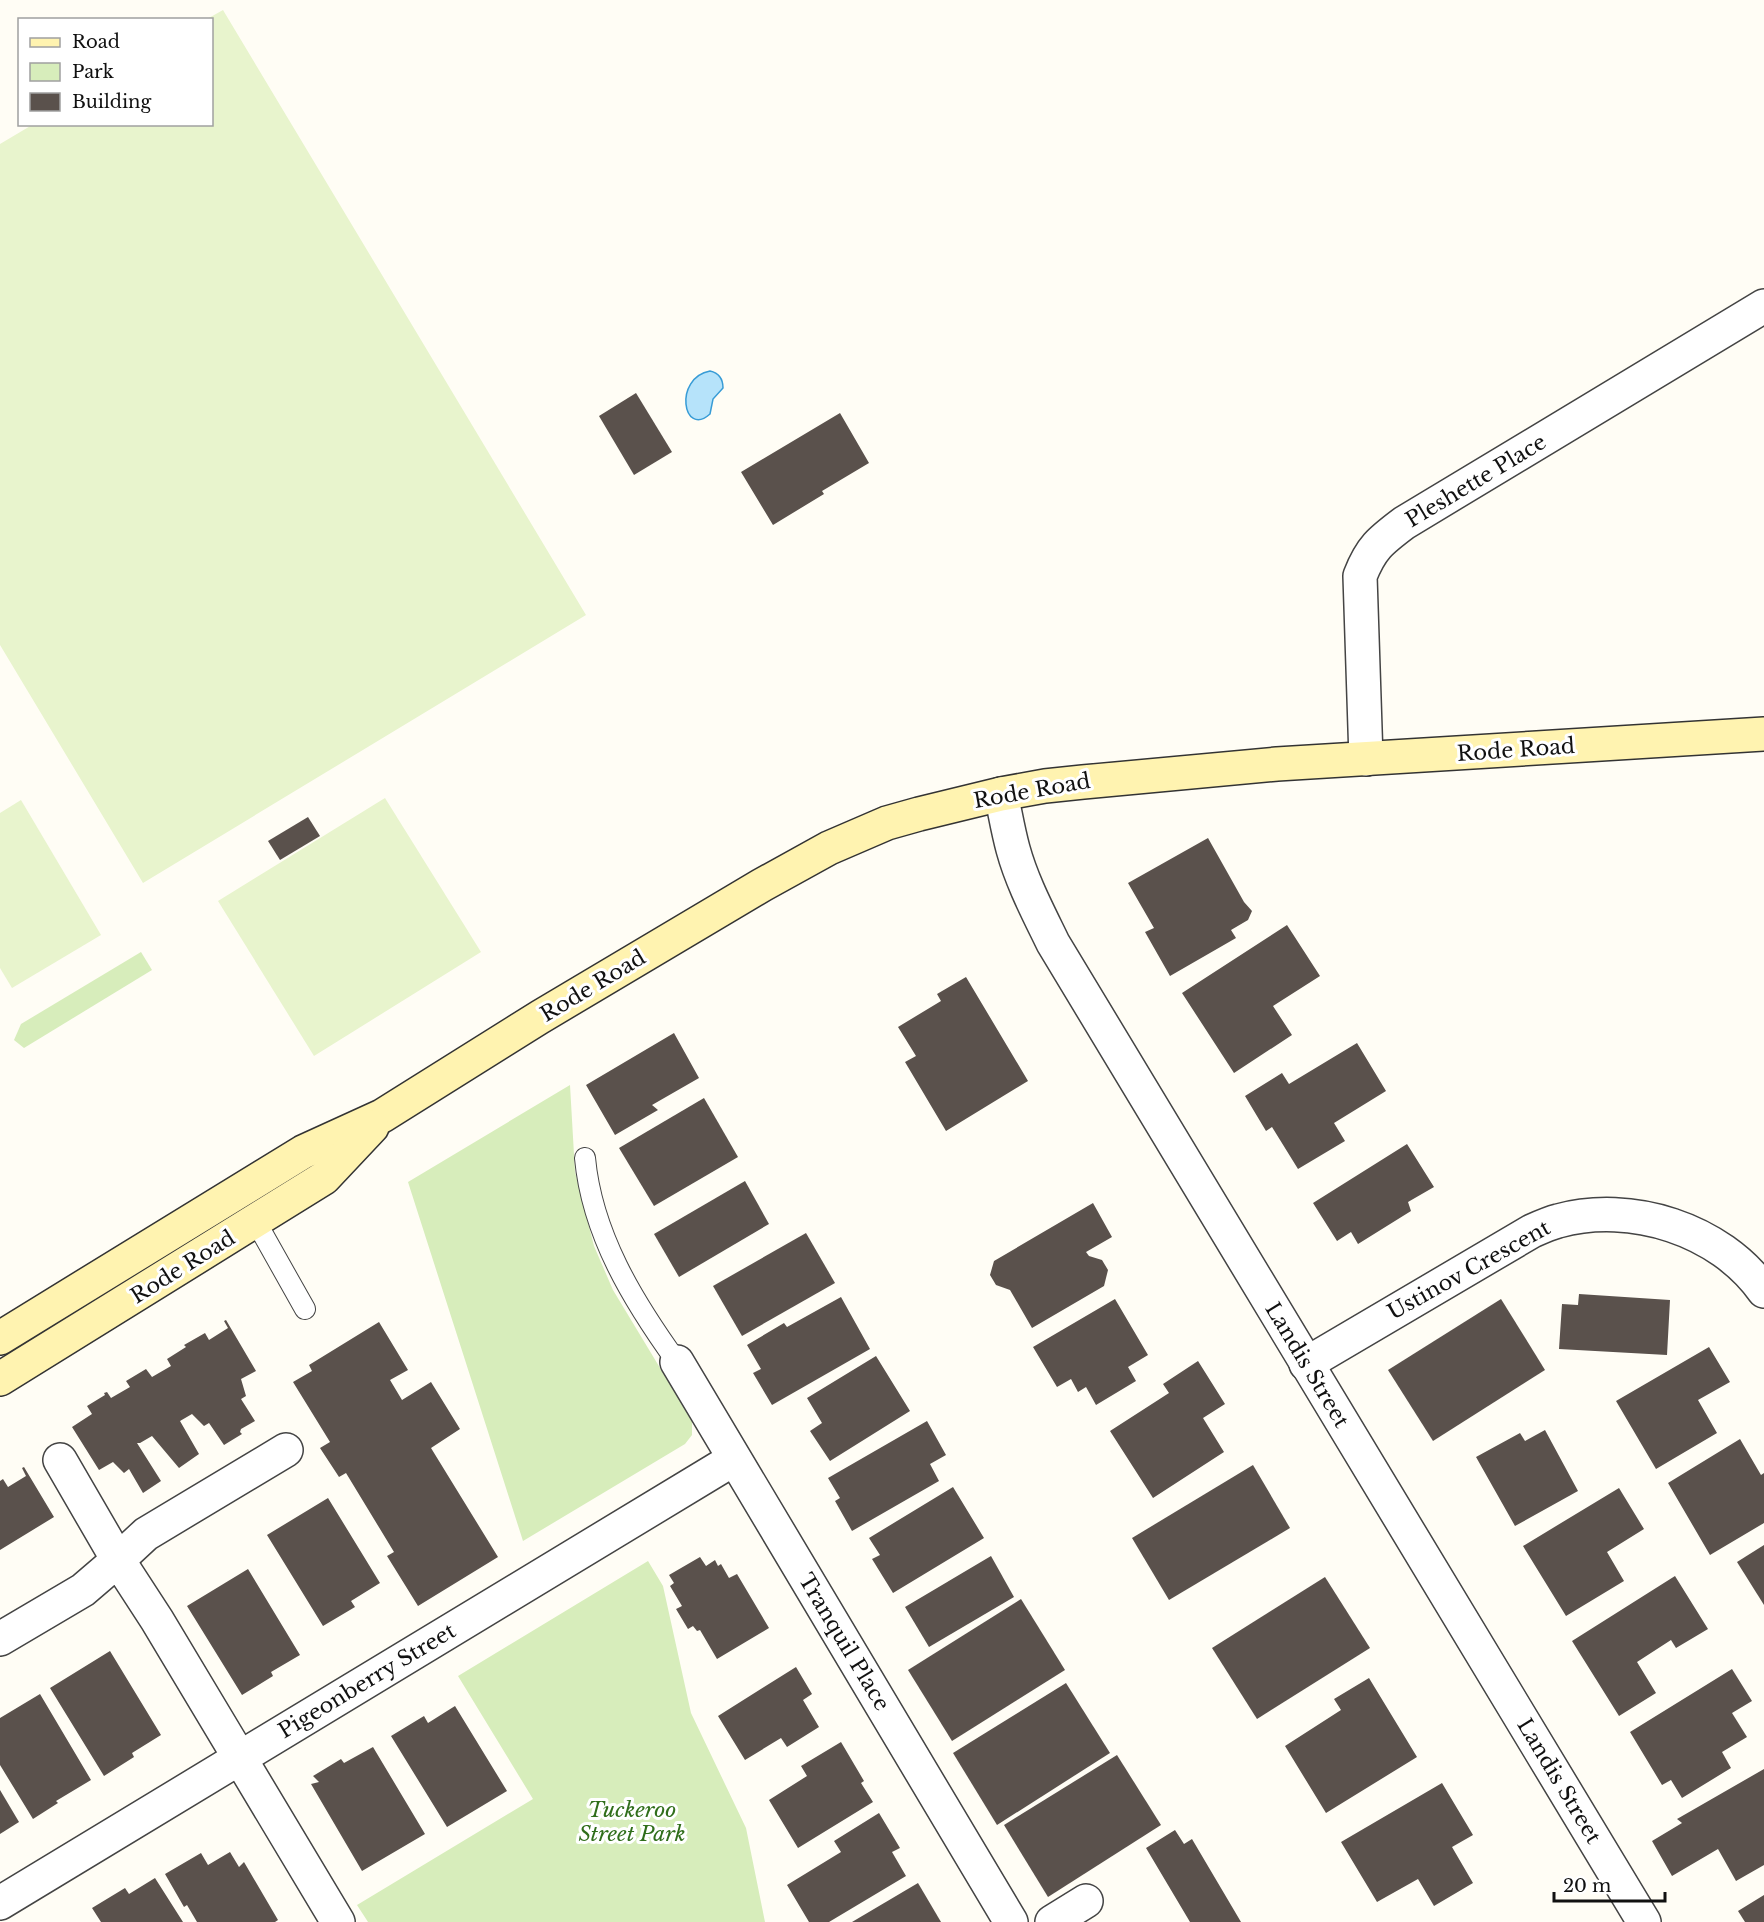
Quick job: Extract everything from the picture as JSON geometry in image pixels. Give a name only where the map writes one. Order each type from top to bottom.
[{"type":"main road","name":"Rode Road","points":[[0,1338],[303,1152],[381,1116],[540,1017],[762,885],[829,848],[888,823],[1001,794],[1045,786],[1189,771],[1764,734]]},
{"type":"main road","name":"Rode Road","points":[[0,1379],[324,1179],[381,1116]]},
{"type":"street","name":"Pleshette Place","points":[[1366,759],[1360,576],[1374,547],[1404,523],[1764,306]]},
{"type":"street","name":"Landis Street","points":[[1001,794],[1012,847],[1026,887],[1053,943],[1644,1922]]},
{"type":"street","name":"Ustinov Crescent","points":[[1306,1364],[1524,1235],[1558,1221],[1588,1215],[1619,1214],[1647,1218],[1678,1227],[1726,1253],[1757,1281],[1764,1291]]},
{"type":"street","name":"Tranquil Place","points":[[677,1362],[1011,1922]]},
{"type":"street","points":[[0,1639],[83,1590],[146,1534],[286,1450]]},
{"type":"street","name":"Pigeonberry Street","points":[[0,1903],[734,1459]]},
{"type":"street","points":[[60,1460],[118,1560],[157,1620],[338,1922]]},
{"type":"street","points":[[1052,1922],[1086,1901]]},
{"type":"lane","points":[[585,1158],[589,1189],[620,1276],[646,1320],[677,1362]]},
{"type":"lane","points":[[256,1222],[305,1309]]},
{"type":"green space","points":[[223,10],[586,615],[143,883],[0,645],[0,144],[30,126],[213,126],[213,18],[209,18]]},
{"type":"green space","points":[[385,798],[481,952],[314,1056],[218,901]]},
{"type":"green space","points":[[21,800],[101,935],[12,988],[0,968],[0,813]]},
{"type":"green space","points":[[141,952],[152,970],[24,1048],[14,1040],[21,1024]]},
{"type":"green space","points":[[570,1085],[575,1172],[594,1246],[613,1290],[692,1421],[692,1435],[685,1444],[523,1541],[408,1182]]},
{"type":"green space","name":"Tuckeroo Street Park","points":[[648,1561],[663,1586],[691,1713],[746,1828],[765,1922],[368,1922],[357,1905],[533,1799],[458,1676]]},
{"type":"water","points":[[710,371],[720,377],[723,388],[713,399],[710,414],[701,419],[693,418],[688,413],[687,394],[691,384],[698,376]]},
{"type":"building","points":[[636,393],[672,452],[634,475],[599,416]]},
{"type":"building","points":[[840,413],[869,463],[822,491],[824,494],[773,525],[741,472]]},
{"type":"building","points":[[308,817],[320,836],[280,860],[268,841]]},
{"type":"building","points":[[1208,838],[1244,902],[1252,911],[1248,920],[1231,930],[1236,938],[1170,976],[1145,932],[1154,928],[1128,883]]},
{"type":"building","points":[[1287,925],[1320,976],[1273,1006],[1292,1035],[1234,1073],[1182,993]]},
{"type":"building","points":[[966,977],[1028,1081],[946,1131],[905,1062],[916,1056],[898,1027],[941,1001],[937,994]]},
{"type":"building","points":[[674,1033],[699,1078],[652,1105],[658,1110],[615,1135],[586,1085]]},
{"type":"building","points":[[1357,1043],[1386,1091],[1334,1123],[1345,1141],[1298,1169],[1272,1127],[1266,1131],[1245,1096],[1282,1073],[1289,1084]]},
{"type":"building","points":[[704,1098],[738,1157],[654,1206],[619,1148]]},
{"type":"building","points":[[1407,1144],[1434,1187],[1408,1202],[1411,1211],[1358,1244],[1351,1232],[1337,1241],[1313,1203]]},
{"type":"building","points":[[745,1181],[769,1224],[679,1277],[654,1234]]},
{"type":"building","points":[[1093,1203],[1112,1237],[1086,1252],[1089,1256],[1102,1260],[1108,1270],[1104,1286],[1032,1328],[1010,1290],[996,1285],[990,1275],[994,1261]]},
{"type":"building","points":[[806,1233],[835,1283],[742,1336],[713,1286]]},
{"type":"building","points":[[1579,1294],[1670,1300],[1667,1355],[1559,1349],[1562,1304],[1578,1305]]},
{"type":"building","points":[[841,1297],[870,1349],[772,1405],[753,1373],[761,1369],[747,1345],[784,1323],[787,1327]]},
{"type":"building","points":[[1115,1299],[1148,1355],[1128,1367],[1136,1381],[1096,1405],[1086,1387],[1078,1392],[1071,1379],[1057,1387],[1033,1347]]},
{"type":"building","points":[[1501,1299],[1545,1370],[1433,1441],[1388,1370]]},
{"type":"building","points":[[226,1320],[256,1371],[241,1379],[246,1396],[241,1399],[255,1421],[241,1429],[242,1434],[224,1445],[209,1423],[204,1426],[192,1414],[180,1421],[199,1454],[179,1468],[152,1436],[137,1443],[161,1481],[143,1493],[129,1469],[124,1473],[113,1462],[99,1470],[72,1427],[92,1414],[87,1406],[105,1395],[104,1393],[107,1392],[111,1398],[130,1387],[126,1381],[146,1369],[152,1377],[171,1366],[167,1359],[186,1347],[184,1345],[205,1333],[209,1340],[228,1328],[224,1321]]},
{"type":"building","points":[[379,1322],[408,1370],[390,1380],[402,1400],[431,1382],[460,1429],[431,1448],[498,1557],[418,1606],[387,1556],[394,1552],[346,1473],[339,1477],[320,1448],[330,1442],[293,1382],[312,1371],[309,1365]]},
{"type":"building","points":[[1709,1347],[1730,1382],[1698,1400],[1717,1433],[1656,1469],[1616,1401]]},
{"type":"building","points":[[876,1356],[910,1411],[830,1461],[810,1431],[822,1423],[807,1398]]},
{"type":"building","points":[[1198,1361],[1225,1404],[1203,1418],[1224,1452],[1153,1498],[1110,1431],[1169,1393],[1163,1384]]},
{"type":"building","points":[[927,1421],[946,1455],[930,1464],[939,1481],[852,1531],[835,1501],[840,1498],[828,1478]]},
{"type":"building","points":[[1545,1430],[1578,1491],[1515,1526],[1476,1457],[1520,1433],[1525,1441]]},
{"type":"building","points":[[1740,1439],[1761,1475],[1764,1473],[1764,1523],[1710,1555],[1668,1483]]},
{"type":"building","points":[[1253,1465],[1290,1528],[1169,1600],[1132,1538]]},
{"type":"building","points":[[24,1467],[54,1517],[0,1550],[0,1481],[3,1479],[8,1487],[26,1476],[22,1468]]},
{"type":"building","points":[[953,1487],[984,1538],[893,1593],[872,1559],[880,1555],[869,1538]]},
{"type":"building","points":[[1619,1488],[1644,1529],[1607,1552],[1624,1581],[1566,1616],[1523,1546]]},
{"type":"building","points":[[328,1498],[380,1583],[351,1601],[355,1607],[323,1626],[267,1535]]},
{"type":"building","points":[[1764,1545],[1764,1605],[1737,1562]]},
{"type":"building","points":[[991,1556],[1014,1597],[929,1647],[905,1607]]},
{"type":"building","points":[[700,1557],[706,1566],[715,1560],[718,1566],[721,1564],[729,1578],[737,1574],[769,1628],[717,1659],[700,1630],[697,1631],[693,1626],[688,1629],[676,1609],[682,1606],[670,1586],[674,1583],[669,1575]]},
{"type":"building","points":[[248,1569],[300,1655],[271,1672],[273,1676],[242,1695],[187,1606]]},
{"type":"building","points":[[1675,1576],[1708,1629],[1676,1648],[1671,1640],[1637,1662],[1656,1693],[1619,1716],[1572,1641]]},
{"type":"building","points":[[1325,1577],[1370,1648],[1257,1719],[1212,1648]]},
{"type":"building","points":[[1021,1599],[1065,1670],[952,1741],[908,1670]]},
{"type":"building","points":[[110,1651],[161,1735],[132,1753],[134,1757],[104,1776],[50,1688]]},
{"type":"building","points":[[796,1667],[812,1694],[803,1700],[819,1727],[787,1747],[781,1738],[745,1760],[718,1716]]},
{"type":"building","points":[[1732,1669],[1752,1701],[1732,1713],[1747,1737],[1722,1752],[1731,1768],[1682,1798],[1671,1780],[1662,1785],[1630,1732]]},
{"type":"building","points":[[1369,1678],[1417,1757],[1326,1813],[1285,1746],[1341,1710],[1334,1699]]},
{"type":"building","points":[[1066,1683],[1110,1753],[997,1825],[953,1753]]},
{"type":"building","points":[[40,1694],[91,1780],[56,1801],[58,1803],[33,1819],[0,1765],[0,1718]]},
{"type":"building","points":[[455,1706],[507,1791],[447,1827],[391,1736],[424,1716],[428,1723]]},
{"type":"building","points":[[841,1742],[864,1781],[861,1783],[873,1802],[798,1848],[769,1800],[807,1776],[801,1766]]},
{"type":"building","points":[[373,1747],[425,1834],[362,1871],[311,1784],[319,1782],[313,1776],[341,1759],[344,1763]]},
{"type":"building","points":[[1117,1755],[1161,1825],[1048,1897],[1004,1825]]},
{"type":"building","points":[[1764,1769],[1764,1865],[1736,1881],[1718,1849],[1672,1876],[1652,1841],[1682,1823],[1677,1819]]},
{"type":"building","points":[[1442,1783],[1473,1835],[1452,1847],[1473,1883],[1434,1906],[1418,1879],[1377,1902],[1341,1842]]},
{"type":"building","points":[[0,1790],[19,1822],[0,1834]]},
{"type":"building","points":[[879,1813],[900,1848],[892,1852],[906,1876],[829,1922],[809,1922],[787,1885],[841,1852],[834,1841]]},
{"type":"building","points":[[1175,1830],[1184,1844],[1192,1839],[1241,1922],[1190,1922],[1146,1848]]},
{"type":"building","points":[[230,1852],[239,1867],[244,1862],[278,1920],[275,1922],[197,1922],[187,1905],[184,1907],[165,1874],[201,1853],[208,1865]]},
{"type":"building","points":[[155,1878],[183,1922],[101,1922],[92,1908],[125,1888],[129,1894]]},
{"type":"building","points":[[918,1883],[941,1922],[852,1922]]},
{"type":"building","points":[[1764,1895],[1764,1922],[1745,1922],[1738,1911]]}]
